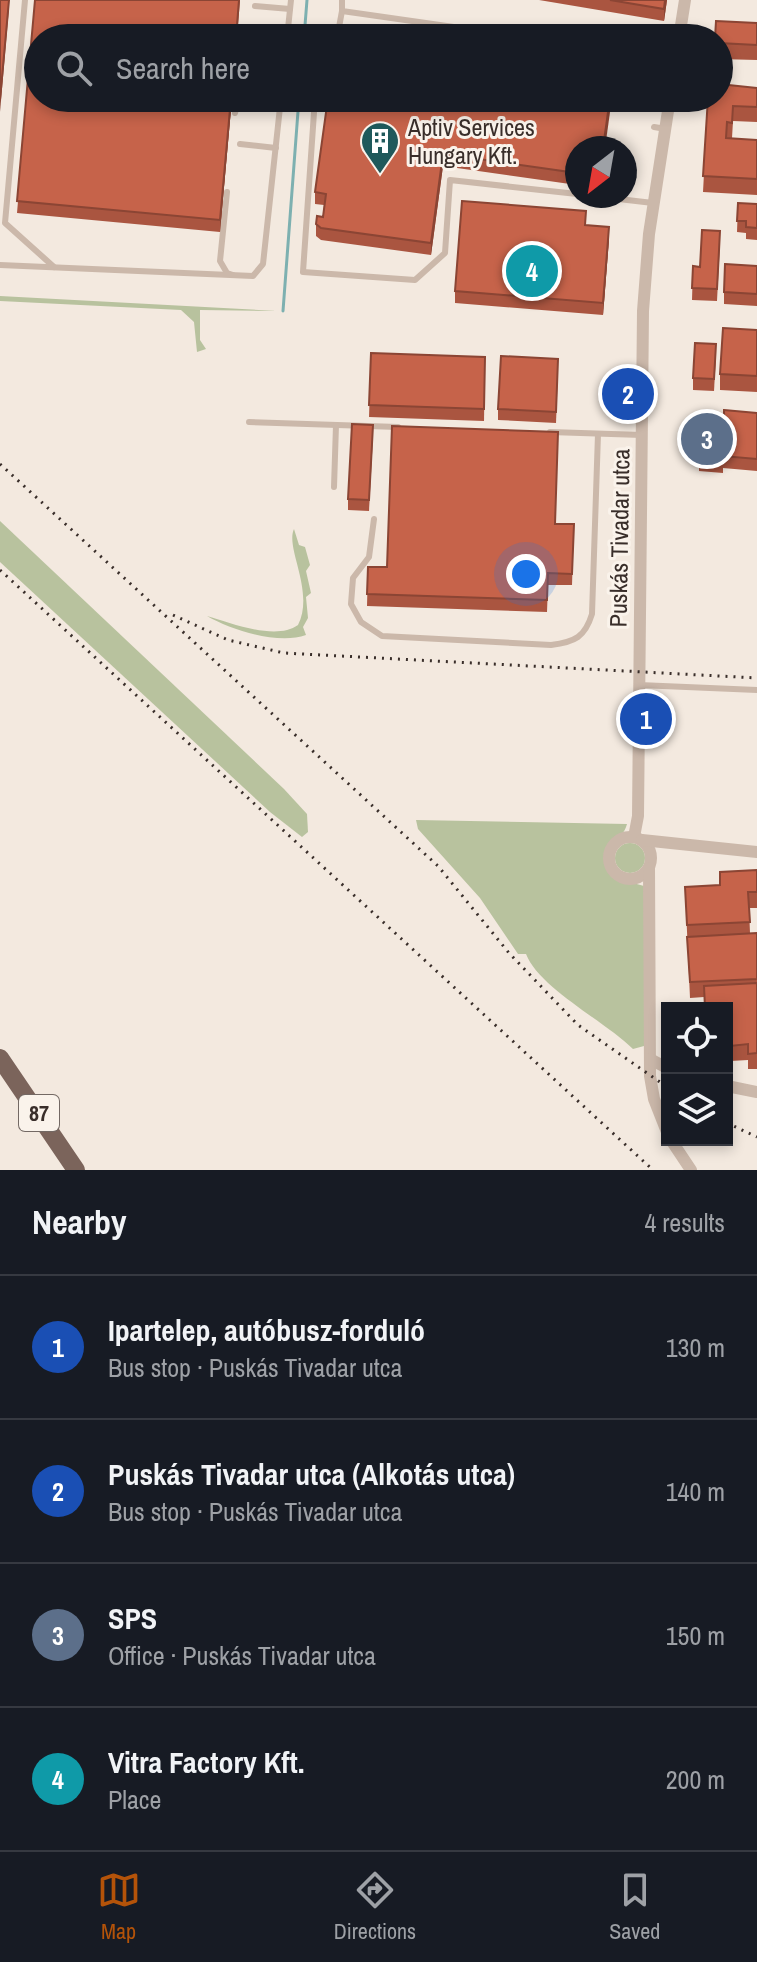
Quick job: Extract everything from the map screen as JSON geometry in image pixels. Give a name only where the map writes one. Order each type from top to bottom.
[{"type":"main road","name":"87","points":[[0,1058],[76,1170]]},
{"type":"street","points":[[681,24],[685,0]]},
{"type":"street","name":"Puskás Tivadar utca","points":[[661,1117],[654,1099],[650,1059],[650,851],[638,838],[638,816],[643,311],[660,128],[665,112]]},
{"type":"street","points":[[649,868],[639,878],[619,876],[612,868],[610,854],[614,845],[624,838],[638,838],[757,852]]},
{"type":"street","points":[[650,1059],[661,1065]]},
{"type":"street","points":[[733,1087],[757,1092]]},
{"type":"street","points":[[675,1146],[691,1170]]},
{"type":"lane","points":[[25,0],[5,223],[54,267]]},
{"type":"lane","points":[[288,24],[291,0]]},
{"type":"lane","points":[[340,24],[342,0]]},
{"type":"lane","points":[[255,6],[290,9]]},
{"type":"lane","points":[[342,11],[433,24]]},
{"type":"lane","points":[[314,112],[303,272],[415,280],[445,253],[450,180],[565,193]]},
{"type":"lane","points":[[2,267],[54,267],[240,278],[253,276],[263,264],[280,114]]},
{"type":"lane","points":[[240,144],[276,148]]},
{"type":"lane","points":[[227,192],[220,261],[227,273],[240,278]]},
{"type":"lane","points":[[637,201],[654,203]]},
{"type":"lane","points":[[249,422],[413,428]]},
{"type":"lane","points":[[334,487],[336,425]]},
{"type":"lane","points":[[536,432],[642,435]]},
{"type":"lane","points":[[374,519],[369,557],[353,578],[351,604],[361,622],[382,636],[551,645],[573,643],[587,631],[592,614],[598,434]]},
{"type":"lane","points":[[639,685],[757,690]]},
{"type":"green space","points":[[0,296],[277,311],[200,310],[200,340],[206,349],[197,352],[194,322],[181,310],[0,301]]},
{"type":"green space","points":[[0,521],[284,789],[307,814],[308,832],[302,837],[270,812],[0,562]]},
{"type":"green space","points":[[294,529],[299,545],[305,547],[310,565],[306,571],[311,593],[306,597],[308,618],[303,627],[306,635],[295,638],[269,637],[229,626],[207,616],[266,631],[298,625],[303,598],[293,547]]},
{"type":"green space","points":[[416,820],[627,824],[609,849],[606,861],[615,878],[644,886],[644,1046],[633,1049],[558,992],[533,967],[526,954],[518,954],[480,898],[418,829]]},
{"type":"green space","points":[[630,843],[641,847],[645,858],[641,869],[630,873],[619,869],[615,858],[619,847]]},
{"type":"building","points":[[0,0],[9,0],[0,100]]},
{"type":"building","points":[[35,0],[239,0],[237,24],[33,24]]},
{"type":"building","points":[[610,0],[665,0],[664,9]]},
{"type":"building","points":[[716,21],[757,23],[757,45],[733,44],[733,24],[716,24]]},
{"type":"building","points":[[733,85],[757,88],[757,107],[733,106]]},
{"type":"building","points":[[25,112],[230,112],[220,220],[17,201]]},
{"type":"building","name":"Aptiv Services Hungary Kft.","points":[[326,112],[608,112],[605,136],[565,136],[565,171],[443,154],[431,243],[321,228],[316,224],[317,216],[323,217],[326,194],[315,192]]},
{"type":"building","points":[[707,112],[733,112],[732,123],[727,122],[726,138],[757,140],[757,179],[703,176]]},
{"type":"building","points":[[462,201],[586,211],[585,225],[609,227],[603,303],[455,291]]},
{"type":"building","points":[[738,203],[757,204],[757,228],[746,227],[746,221],[737,221]]},
{"type":"building","points":[[702,230],[720,231],[717,289],[692,288],[693,266],[700,267]]},
{"type":"building","points":[[725,264],[757,266],[757,294],[724,292]]},
{"type":"building","points":[[723,328],[757,330],[757,376],[720,374]]},
{"type":"building","points":[[695,343],[716,344],[714,379],[693,378]]},
{"type":"building","points":[[371,353],[485,357],[484,409],[369,405]]},
{"type":"building","points":[[501,356],[558,359],[556,412],[498,409]]},
{"type":"building","points":[[724,410],[757,413],[757,459],[723,456],[723,461],[699,459],[702,415],[724,417]]},
{"type":"building","points":[[352,424],[373,425],[369,500],[348,499]]},
{"type":"building","points":[[392,426],[558,432],[555,524],[574,524],[572,574],[548,573],[547,600],[367,594],[368,567],[387,567]]},
{"type":"building","points":[[757,870],[757,892],[748,892],[750,922],[687,925],[685,887],[720,885],[720,872]]},
{"type":"building","points":[[757,933],[757,979],[690,982],[687,937]]},
{"type":"building","points":[[757,983],[757,1053],[748,1054],[748,1044],[733,1046],[733,1002],[705,1002],[704,986]]},
{"type":"waterway","points":[[305,24],[307,0]]},
{"type":"waterway","points":[[283,311],[298,112]]},
{"type":"railway","points":[[0,464],[438,866],[509,953],[578,1025],[661,1083]]},
{"type":"railway","points":[[0,570],[653,1170]]},
{"type":"railway","points":[[173,615],[228,640],[284,653],[757,678]]},
{"type":"railway","points":[[733,1126],[757,1137]]},
{"type":"place","name":"Aptiv Services Hungary Kft.","points":[[380,175]]},
{"type":"place","name":"Vitra Factory Kft.","points":[[532,271]]},
{"type":"place","name":"Puskás Tivadar utca (Alkotás utca)","points":[[628,394]]},
{"type":"place","name":"SPS","points":[[707,439]]},
{"type":"place","name":"Ipartelep, autóbusz-forduló","points":[[646,719]]}]
